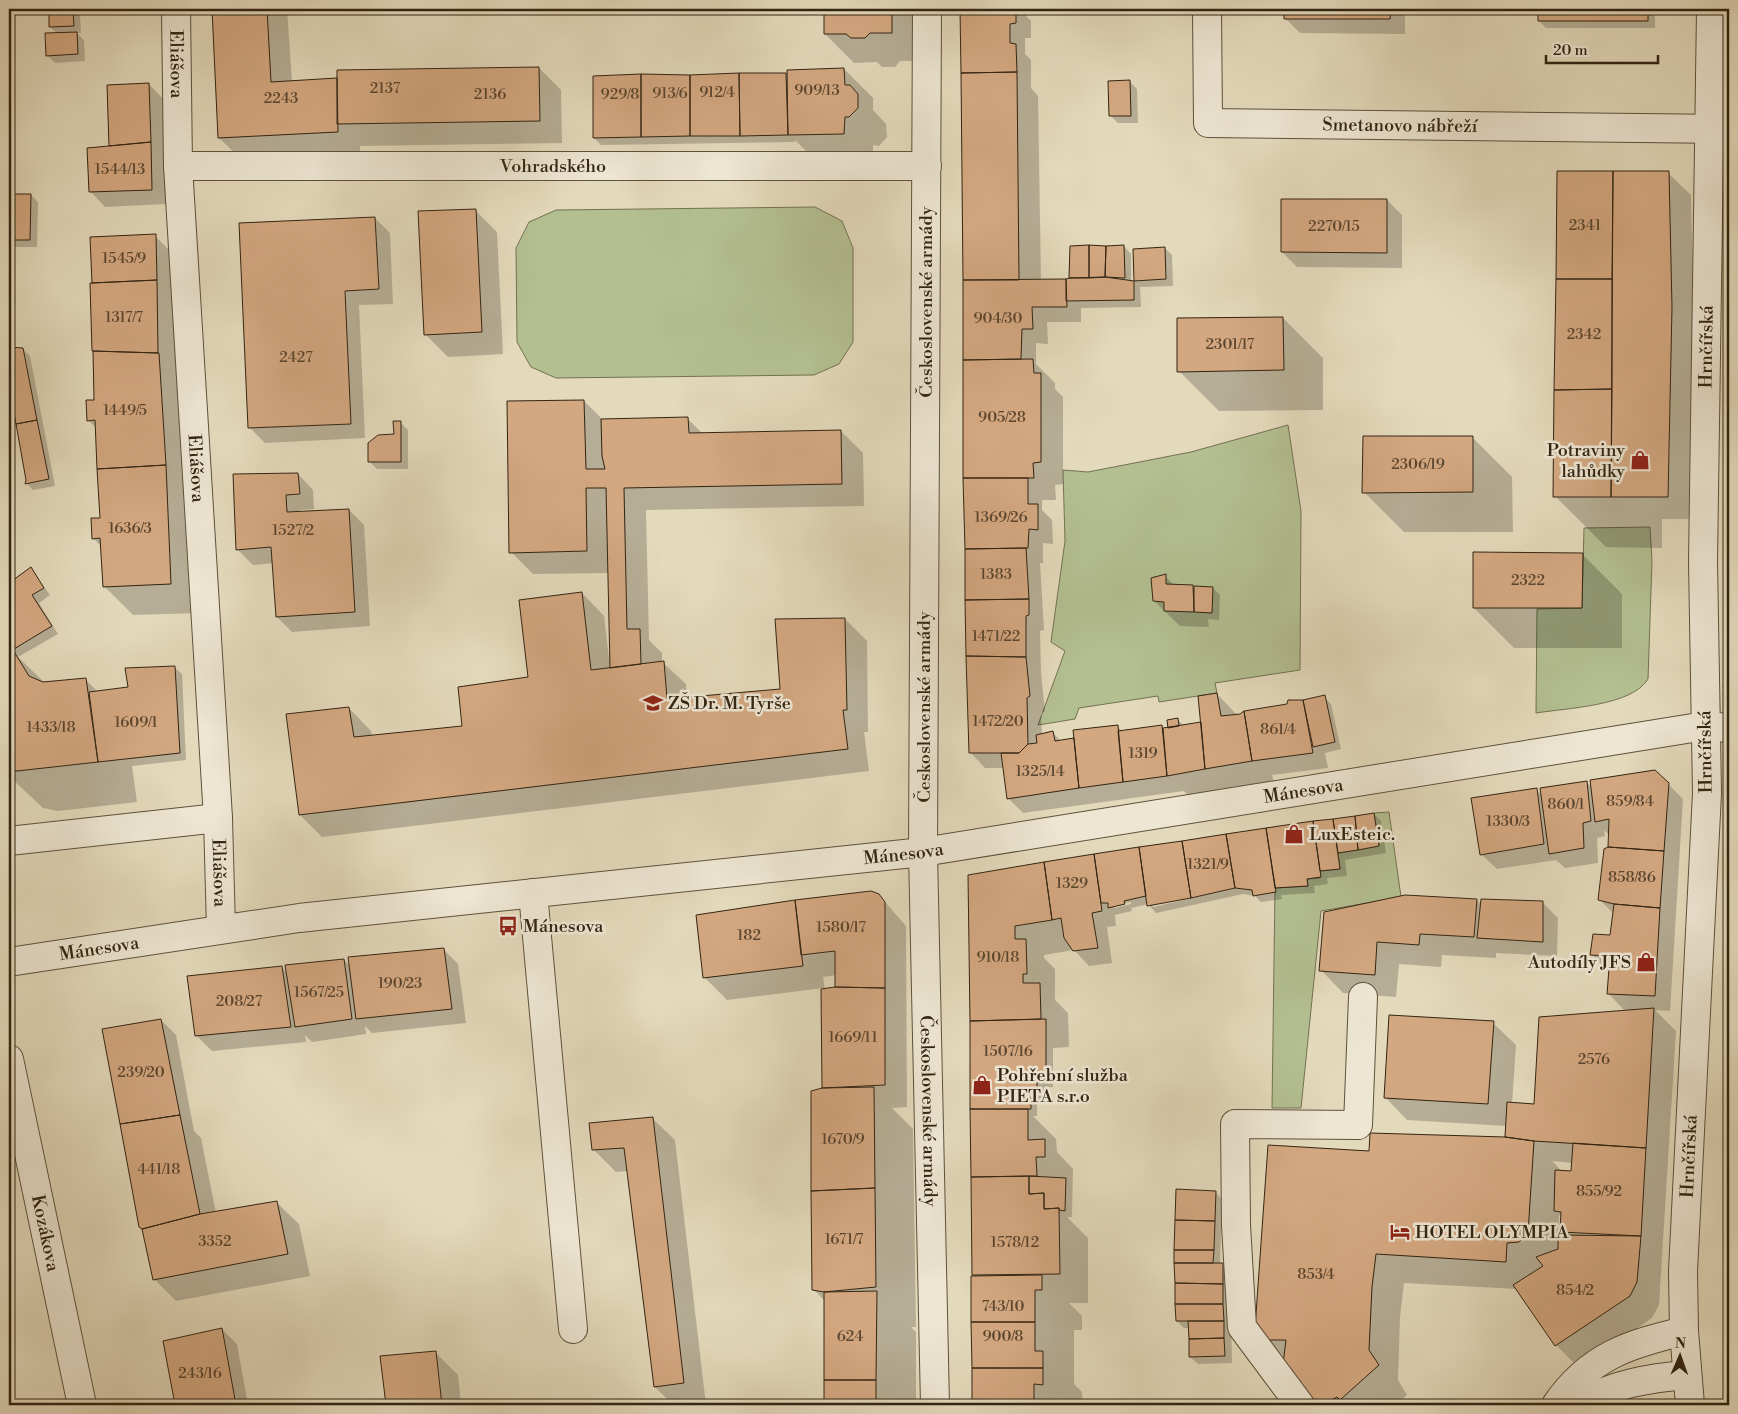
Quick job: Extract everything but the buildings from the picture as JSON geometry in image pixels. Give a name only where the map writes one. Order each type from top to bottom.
[{"type":"street","name":"Eliášova","points":[[176,9],[178,166],[218,818],[221,929]]},
{"type":"street","name":"Československé armády","points":[[927,9],[923,852],[934,1405]]},
{"type":"street","name":"Smetanovo nábřeží","points":[[1207,9],[1208,123],[1718,129]]},
{"type":"street","name":"Hrnčířská","points":[[1690,1405],[1684,1331],[1683,1271],[1707,793],[1717,727],[1703,562],[1718,129],[1711,9]]},
{"type":"street","name":"Vohradského","points":[[178,166],[927,166]]},
{"type":"street","name":"Mánesova","points":[[9,962],[299,918],[923,852],[1717,727]]},
{"type":"street","points":[[9,841],[218,818]]},
{"type":"street","points":[[533,892],[573,1330]]},
{"type":"street","points":[[1300,1405],[1242,1326],[1236,1225],[1235,1124],[1358,1125],[1363,997]]},
{"type":"street","name":"Kozákova","points":[[9,1059],[82,1405]]},
{"type":"street","points":[[1556,1405],[1568,1387],[1604,1359],[1636,1343],[1684,1331]]},
{"type":"street","points":[[1578,1405],[1613,1389],[1637,1382],[1687,1375]]},
{"type":"green space","points":[[815,207],[842,221],[853,248],[853,342],[839,364],[814,375],[556,378],[531,367],[517,342],[516,248],[529,222],[556,210]]},
{"type":"green space","points":[[1288,425],[1301,511],[1300,670],[1215,683],[1217,693],[1159,702],[1158,696],[1079,708],[1075,719],[1038,725],[1065,651],[1051,642],[1065,541],[1063,470],[1088,472],[1191,452]]},
{"type":"green space","points":[[1650,527],[1652,561],[1648,679],[1640,688],[1614,700],[1536,713],[1537,609],[1582,608],[1584,528]]},
{"type":"green space","points":[[1389,812],[1401,897],[1321,911],[1301,1108],[1272,1108],[1275,888],[1308,886],[1307,879],[1320,878],[1320,871],[1340,869],[1338,853],[1379,846],[1374,813]]},
{"type":"place","name":"Potraviny lahůdky","points":[[1640,460]]},
{"type":"place","name":"ZŠ Dr. M. Tyrše","points":[[653,703]]},
{"type":"place","name":"LuxEsteic.","points":[[1294,834]]},
{"type":"place","name":"Mánesova","points":[[508,926]]},
{"type":"place","name":"Autodíly JFS","points":[[1646,962]]},
{"type":"place","name":"Pohřební služba PIETA s.r.o","points":[[982,1085]]},
{"type":"place","name":"HOTEL OLYMPIA","points":[[1400,1232]]}]
